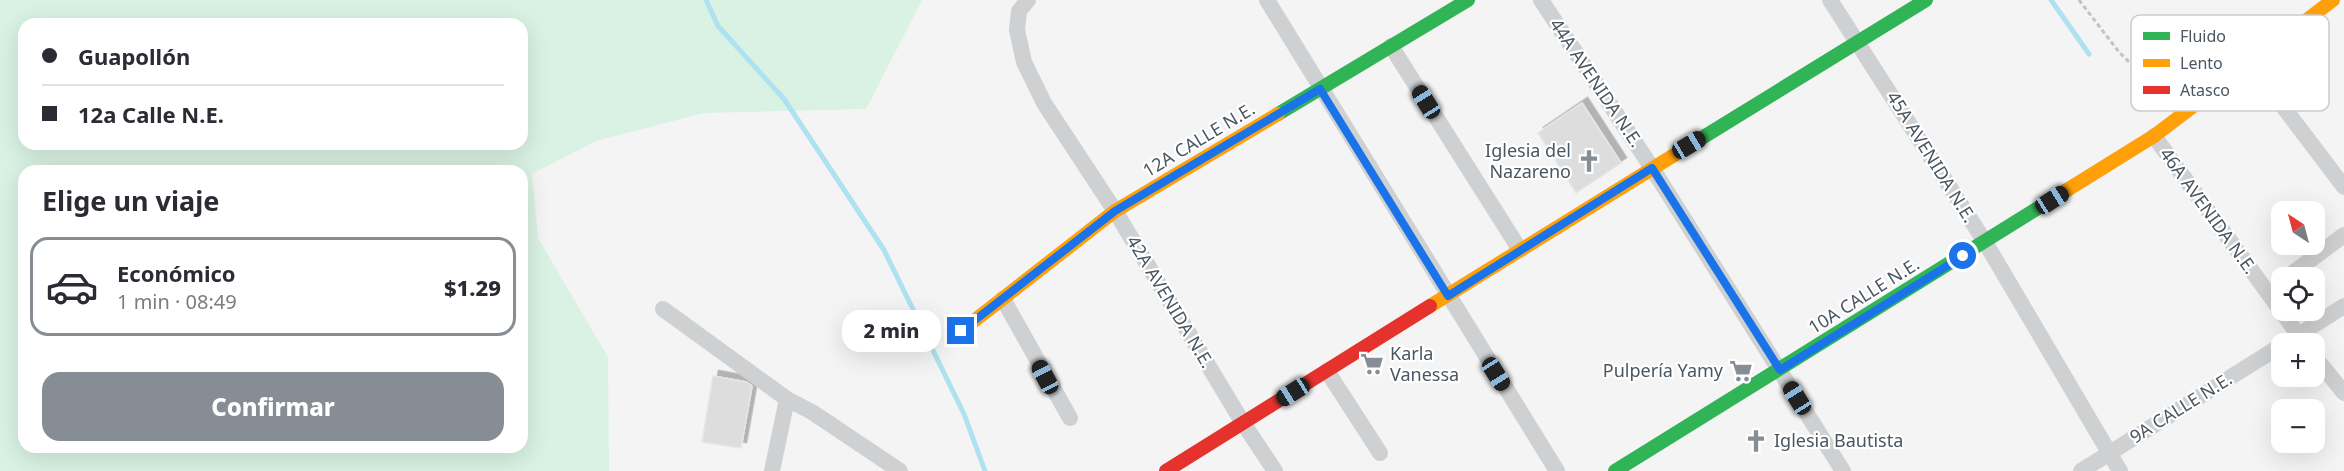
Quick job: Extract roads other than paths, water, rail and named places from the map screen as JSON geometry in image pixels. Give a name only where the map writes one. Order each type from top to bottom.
[{"type":"street","name":"42A AVENIDA N.E.","points":[[1028,0],[1019,11],[1017,30],[1024,62],[1044,103],[1115,211],[1243,423],[1275,471]]},
{"type":"street","points":[[1267,0],[1557,471]]},
{"type":"street","name":"12A CALLE N.E.","points":[[961,331],[1115,211],[1468,0]]},
{"type":"street","name":"44A AVENIDA N.E.","points":[[1541,0],[1652,168],[1842,471]]},
{"type":"street","name":"45A AVENIDA N.E.","points":[[1830,0],[1985,242],[2120,471]]},
{"type":"street","points":[[1166,471],[1926,0]]},
{"type":"street","points":[[2335,0],[2344,9]]},
{"type":"street","name":"10A CALLE N.E.","points":[[2315,15],[2335,0]]},
{"type":"street","points":[[1391,46],[1520,250]]},
{"type":"street","name":"10A CALLE N.E.","points":[[1615,471],[2154,136],[2187,111]]},
{"type":"street","points":[[2286,111],[2344,187]]},
{"type":"street","name":"46A AVENIDA N.E.","points":[[2154,136],[2267,292],[2288,333]]},
{"type":"street","points":[[2301,267],[2344,235]]},
{"type":"street","points":[[2267,292],[2271,289]]},
{"type":"street","points":[[1003,299],[1070,418]]},
{"type":"street","name":"9A CALLE N.E.","points":[[2305,333],[2344,306]]},
{"type":"street","points":[[663,309],[787,399],[812,412],[900,471]]},
{"type":"street","name":"9A CALLE N.E.","points":[[2081,471],[2271,355]]},
{"type":"street","points":[[2325,370],[2344,393]]},
{"type":"street","points":[[1327,371],[1380,453]]},
{"type":"street","points":[[772,471],[787,399]]},
{"type":"waterway","points":[[706,0],[718,26],[784,99],[884,250],[964,414],[985,471]]},
{"type":"waterway","points":[[2051,0],[2089,54]]},
{"type":"place","name":"Iglesia del Nazareno","points":[[1589,161]]},
{"type":"place","name":"Karla Vanessa","points":[[1372,364]]},
{"type":"place","name":"Pulpería Yamy","points":[[1741,371]]},
{"type":"place","name":"Iglesia Bautista","points":[[1756,441]]}]
